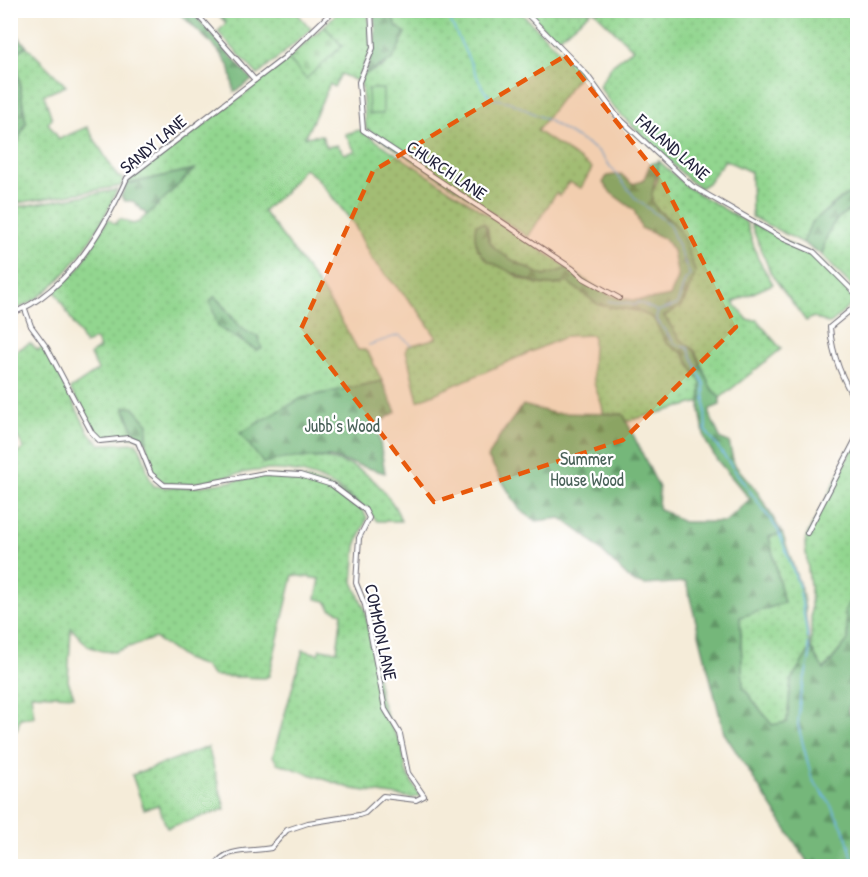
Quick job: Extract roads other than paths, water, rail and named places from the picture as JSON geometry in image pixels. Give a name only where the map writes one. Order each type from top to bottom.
[{"type":"street","points":[[193,10],[255,80]]},
{"type":"street","name":"SANDY LANE","points":[[10,314],[25,309],[74,268],[115,205],[127,178],[255,80],[334,10]]},
{"type":"street","name":"CHURCH LANE","points":[[371,10],[374,48],[359,82],[363,130],[573,268],[583,279],[619,298]]},
{"type":"street","name":"FAILAND LANE","points":[[523,10],[587,75],[616,115],[692,186],[784,239],[813,252],[858,296]]},
{"type":"street","points":[[858,304],[830,327],[831,346],[839,370],[858,406]]},
{"type":"street","name":"COMMON LANE","points":[[25,309],[31,326],[47,348],[92,433],[99,441],[128,438],[138,442],[144,450],[151,474],[157,481],[182,488],[249,474],[300,475],[332,485],[357,502],[368,514],[369,518],[359,538],[356,583],[365,605],[385,709],[400,734],[408,772],[424,796],[416,800],[383,796],[365,813],[296,826],[282,832],[271,848],[238,852],[221,858],[217,866]]},
{"type":"street","points":[[807,533],[858,435]]},
{"type":"street","points":[[199,867],[217,866]]},
{"type":"waterway","points":[[431,10],[434,16],[448,16],[483,89],[491,98],[510,102],[549,121],[598,151],[636,199],[669,224],[690,275],[685,280],[677,305],[658,311],[656,319],[675,344],[688,348],[704,384],[706,431],[778,530],[799,586],[808,639]]},
{"type":"waterway","points":[[608,301],[635,305],[638,302],[657,311]]},
{"type":"waterway","points":[[369,345],[399,335],[412,345]]},
{"type":"waterway","points":[[808,643],[810,656],[800,697],[798,725],[812,779],[829,802],[845,832],[855,866]]},
{"type":"park label","name":"Jubb's Wood","points":[[342,425]]},
{"type":"park label","name":"Summer House Wood","points":[[587,468]]}]
